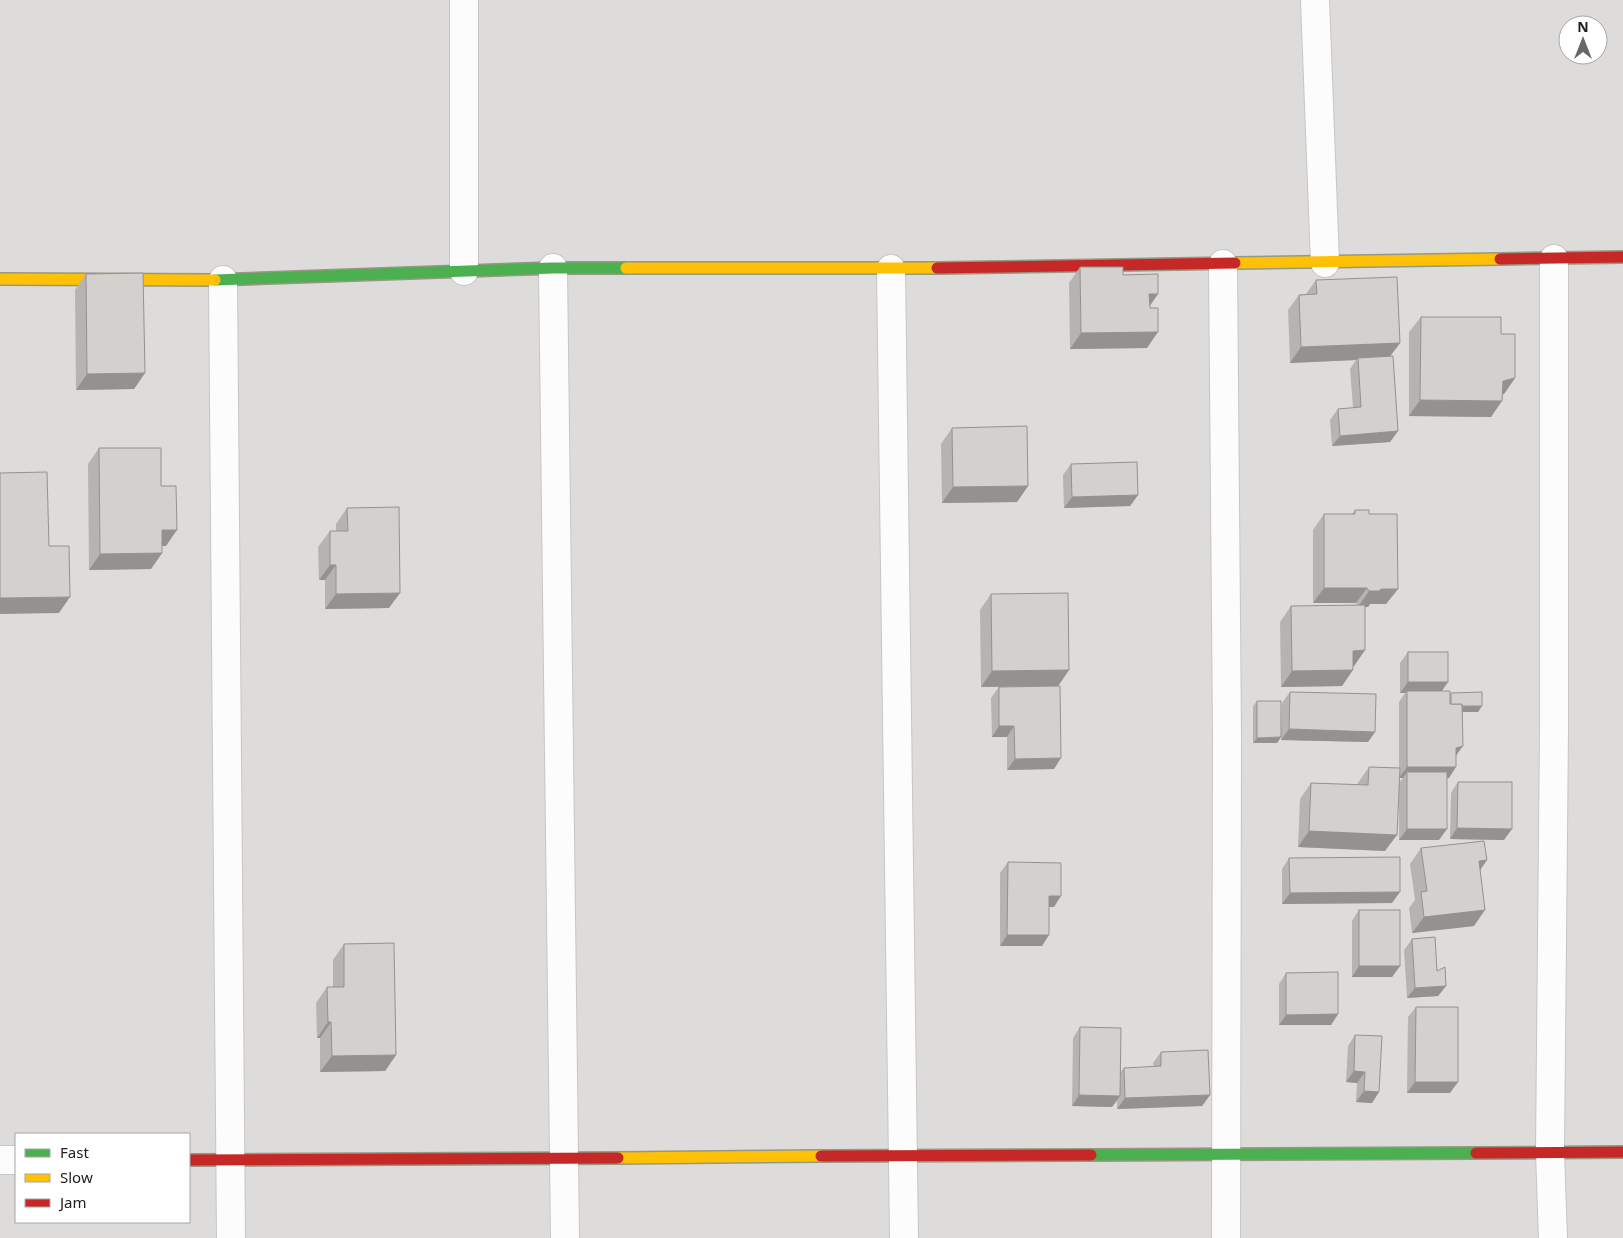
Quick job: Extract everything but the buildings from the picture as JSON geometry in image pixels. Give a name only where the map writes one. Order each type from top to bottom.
[{"type":"street","points":[[464,0],[464,271]]},
{"type":"street","points":[[1315,0],[1325,263]]},
{"type":"street","points":[[0,279],[222,280],[554,268],[891,269],[1623,257]]},
{"type":"street","points":[[1553,1238],[1550,1152],[1554,730],[1554,259]]},
{"type":"street","points":[[1223,264],[1227,726],[1226,1238]]},
{"type":"street","points":[[554,268],[566,1238]]},
{"type":"street","points":[[891,269],[904,1238]]},
{"type":"street","points":[[222,280],[231,1238]]},
{"type":"street","points":[[190,1160],[1623,1152]]},
{"type":"street","points":[[0,1160],[15,1160]]},
{"type":"shaded area","points":[[0,0],[1623,0],[1623,1238],[0,1238]]},
{"type":"traffic: fast","points":[[215,280],[553,268],[626,268]]},
{"type":"traffic: fast","points":[[1091,1155],[1476,1153]]},
{"type":"traffic: slow","points":[[1235,263],[1500,259]]},
{"type":"traffic: slow","points":[[626,268],[937,268]]},
{"type":"traffic: slow","points":[[0,279],[215,280]]},
{"type":"traffic: slow","points":[[618,1158],[821,1156]]},
{"type":"traffic: jam","points":[[1500,259],[1623,257]]},
{"type":"traffic: jam","points":[[937,268],[1235,263]]},
{"type":"traffic: jam","points":[[1476,1153],[1623,1152]]},
{"type":"traffic: jam","points":[[821,1156],[1091,1155]]},
{"type":"traffic: jam","points":[[190,1160],[618,1158]]}]
